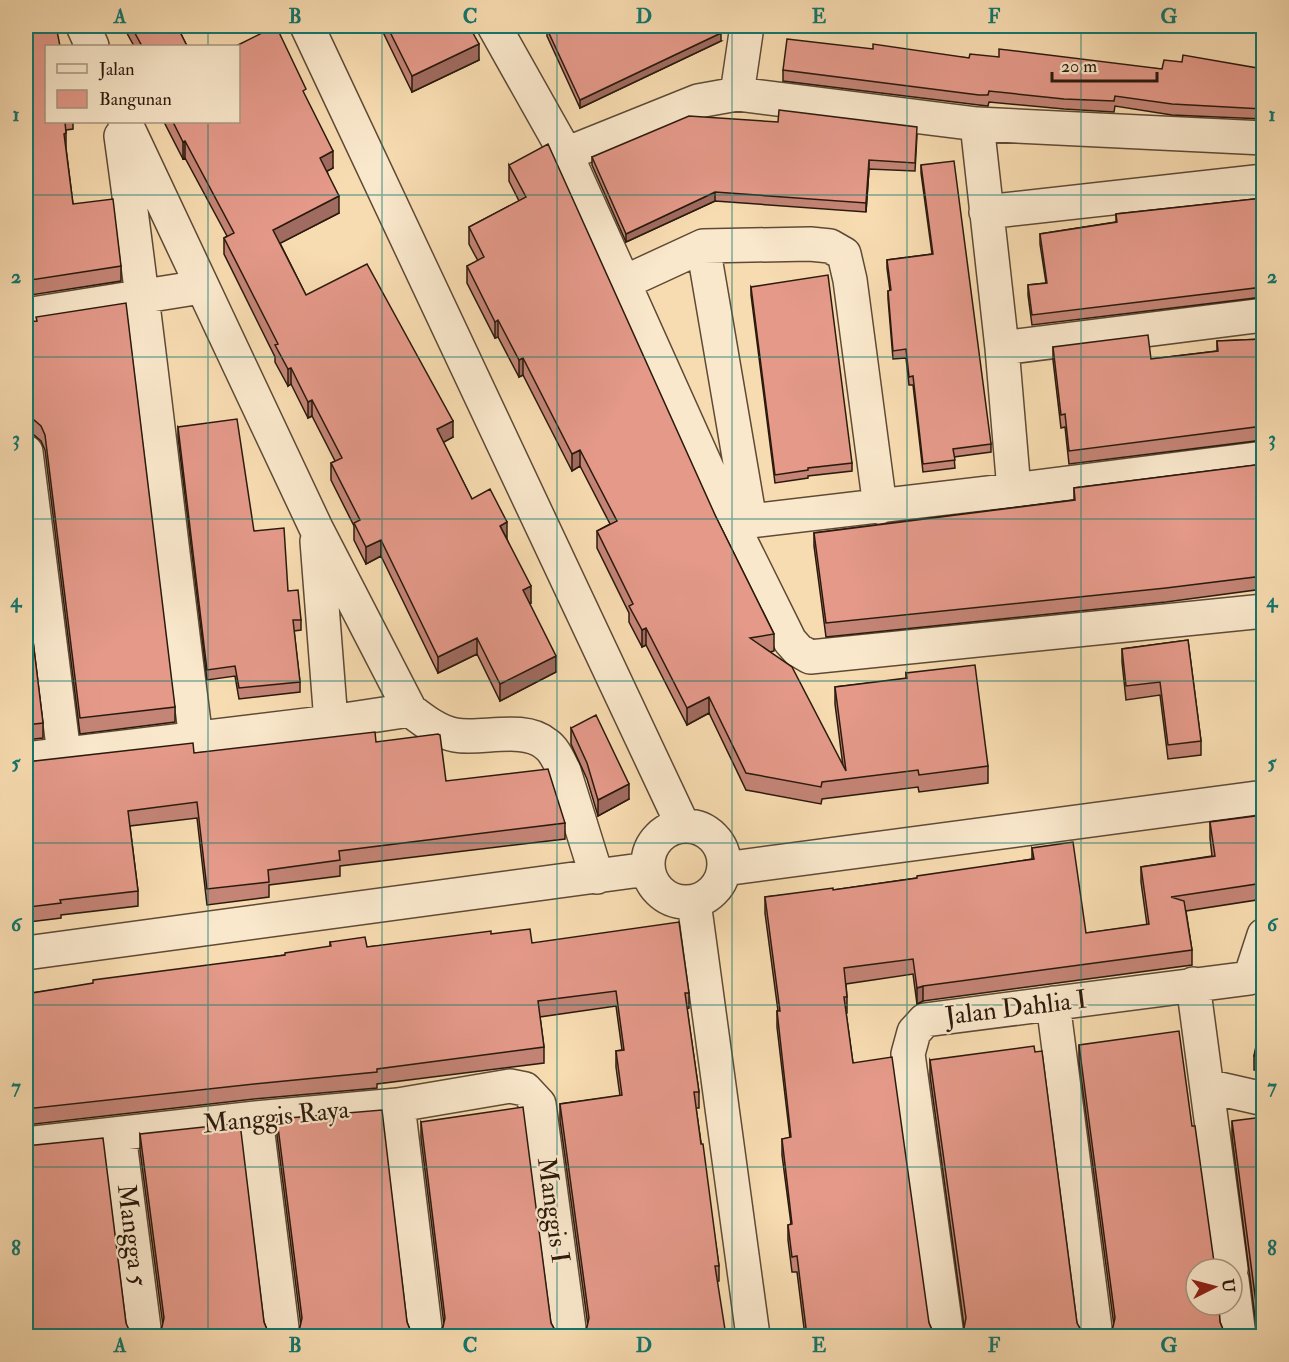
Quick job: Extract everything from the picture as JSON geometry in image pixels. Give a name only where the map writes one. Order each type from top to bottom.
[{"type":"street","points":[[83,26],[92,45]]},
{"type":"street","points":[[307,26],[683,826]]},
{"type":"street","points":[[495,26],[566,154],[625,282],[742,523],[790,641],[798,650],[810,657],[1263,611]]},
{"type":"street","points":[[737,94],[747,26]]},
{"type":"street","points":[[566,154],[698,101],[737,94],[976,123],[1263,138]]},
{"type":"street","points":[[119,123],[143,295],[196,739]]},
{"type":"street","points":[[125,123],[315,528],[410,710],[427,723],[454,735],[533,736],[546,744],[556,755],[564,771],[597,877]]},
{"type":"street","points":[[976,123],[1002,348],[1014,490]]},
{"type":"street","points":[[986,212],[1263,181]]},
{"type":"street","points":[[625,282],[704,246],[810,244],[830,246],[843,254],[850,279],[880,507]]},
{"type":"street","points":[[704,246],[742,523]]},
{"type":"street","points":[[26,315],[201,287]]},
{"type":"street","points":[[1002,348],[1263,315]]},
{"type":"street","points":[[26,452],[64,754]]},
{"type":"street","points":[[742,523],[1263,458]]},
{"type":"street","points":[[315,528],[331,722]]},
{"type":"street","points":[[26,759],[331,722],[410,710]]},
{"type":"street","points":[[724,869],[1263,797]]},
{"type":"street","points":[[683,826],[703,829],[713,837],[723,855],[722,877],[714,890],[708,896],[693,902],[673,900],[657,888],[648,869],[649,857],[660,836],[671,829],[683,826]]},
{"type":"street","points":[[26,953],[648,869]]},
{"type":"street","points":[[693,902],[753,1336]]},
{"type":"street","name":"Jalan Dahlia I","points":[[947,1336],[908,1054],[914,1032],[925,1020],[1250,978],[1263,935]]},
{"type":"street","points":[[1193,984],[1229,1257]]},
{"type":"street","points":[[1053,1003],[1096,1336]]},
{"type":"street","name":"Manggis Raya","points":[[26,1144],[256,1118],[398,1105],[510,1086],[525,1089]]},
{"type":"street","points":[[1207,1086],[1263,1099]]},
{"type":"street","name":"Manggis I","points":[[525,1089],[539,1104],[570,1336]]},
{"type":"street","points":[[398,1105],[426,1336]]},
{"type":"street","points":[[256,1118],[283,1336]]},
{"type":"street","name":"Mangga 5","points":[[119,1134],[145,1336]]},
{"type":"street","points":[[1237,1317],[1239,1336]]},
{"type":"building","points":[[26,26],[56,26],[60,45],[45,45],[45,123],[65,123],[66,133],[64,134],[73,204],[113,199],[121,266],[31,280],[28,258],[26,258]]},
{"type":"building","points":[[131,26],[177,26],[186,45],[141,45]]},
{"type":"building","points":[[276,26],[306,89],[303,91],[333,151],[320,158],[339,196],[273,230],[306,295],[367,264],[453,421],[437,429],[472,499],[490,489],[507,522],[500,526],[531,586],[523,590],[556,656],[500,684],[477,638],[438,657],[381,540],[366,547],[354,523],[360,520],[331,463],[342,458],[312,400],[308,402],[291,368],[288,369],[275,345],[278,344],[224,238],[234,233],[174,123],[240,123],[240,45],[238,45]]},
{"type":"building","points":[[387,26],[469,26],[479,44],[412,76]]},
{"type":"building","points":[[553,26],[717,26],[721,33],[580,100],[547,29]]},
{"type":"building","points":[[787,39],[873,49],[873,44],[969,58],[970,54],[999,57],[999,49],[1162,69],[1164,60],[1182,62],[1183,55],[1263,69],[1263,109],[1172,104],[1115,96],[1114,101],[1064,99],[989,91],[988,95],[979,95],[783,70]]},
{"type":"building","points":[[779,110],[917,127],[915,163],[869,160],[866,203],[715,192],[626,234],[592,157],[689,116],[778,122]]},
{"type":"building","points":[[548,144],[716,517],[774,634],[750,638],[792,667],[846,771],[835,687],[907,678],[906,673],[975,665],[988,766],[919,775],[918,770],[822,782],[821,787],[746,773],[709,697],[687,708],[646,628],[642,630],[629,606],[633,604],[597,531],[617,521],[580,450],[572,454],[523,358],[519,360],[498,320],[495,322],[467,266],[484,257],[469,227],[526,197],[509,165]]},
{"type":"building","points":[[954,161],[991,444],[953,449],[955,460],[923,464],[913,376],[909,377],[906,349],[893,351],[888,291],[891,290],[887,260],[933,254],[921,165]]},
{"type":"building","points":[[1263,198],[1263,287],[1032,315],[1028,285],[1047,283],[1040,234],[1117,222],[1116,214]]},
{"type":"building","points":[[828,275],[852,463],[808,468],[808,470],[775,475],[751,287]]},
{"type":"building","points":[[126,303],[175,707],[80,718],[45,435],[41,426],[34,420],[26,419],[26,322],[37,321],[36,317]]},
{"type":"building","points":[[1148,335],[1151,359],[1218,351],[1217,341],[1263,339],[1263,426],[1069,451],[1065,414],[1061,415],[1053,347]]},
{"type":"building","points":[[237,419],[254,531],[284,528],[288,591],[298,590],[301,620],[293,620],[300,682],[239,688],[235,666],[207,670],[178,427]]},
{"type":"building","points":[[1263,464],[1263,576],[826,623],[814,533],[1075,500],[1074,488]]},
{"type":"building","points":[[26,583],[43,723],[26,725]]},
{"type":"building","points":[[1188,640],[1201,741],[1168,745],[1160,682],[1126,686],[1122,649]]},
{"type":"building","points":[[596,715],[629,784],[598,800],[587,763],[571,728]]},
{"type":"building","points":[[375,732],[376,742],[440,735],[446,781],[548,769],[565,823],[339,851],[340,860],[268,870],[269,882],[207,889],[197,802],[128,811],[138,891],[60,900],[61,903],[29,907],[26,905],[26,762],[193,743],[194,753]]},
{"type":"building","points":[[1263,815],[1263,883],[1171,897],[1184,901],[1192,950],[917,988],[913,959],[844,968],[847,997],[844,997],[853,1063],[892,1057],[929,1323],[933,1332],[938,1336],[807,1336],[797,1256],[792,1257],[788,1225],[792,1224],[782,1139],[791,1137],[777,1011],[780,1011],[765,897],[833,888],[833,890],[1034,859],[1032,848],[1073,842],[1086,933],[1149,924],[1141,867],[1215,856],[1210,822]]},
{"type":"building","points":[[679,922],[689,993],[685,993],[699,1092],[694,1092],[719,1266],[715,1266],[726,1336],[577,1336],[582,1335],[589,1318],[560,1104],[622,1095],[616,1051],[624,1050],[616,991],[538,1001],[544,1047],[377,1069],[377,1072],[26,1109],[26,994],[93,983],[93,980],[285,955],[285,953],[331,946],[330,942],[365,937],[367,947],[491,931],[491,934],[530,929],[532,943]]},
{"type":"building","points":[[1261,1022],[1263,1023],[1263,1058],[1254,1056]]},
{"type":"building","points":[[1179,1031],[1213,1257],[1184,1257],[1184,1317],[1220,1317],[1224,1332],[1231,1336],[1103,1336],[1108,1335],[1115,1318],[1079,1045]]},
{"type":"building","points":[[1034,1046],[1035,1052],[1042,1051],[1077,1323],[1082,1332],[1088,1336],[955,1336],[959,1335],[964,1328],[966,1318],[930,1060]]},
{"type":"building","points":[[523,1107],[551,1323],[556,1332],[562,1336],[433,1336],[438,1335],[445,1318],[421,1122]]},
{"type":"building","points":[[382,1110],[407,1322],[411,1332],[417,1336],[290,1336],[295,1335],[302,1318],[277,1119]]},
{"type":"building","points":[[1263,1117],[1263,1336],[1247,1336],[1256,1328],[1258,1318],[1232,1121]]},
{"type":"building","points":[[240,1123],[264,1322],[268,1332],[274,1336],[152,1336],[157,1335],[164,1318],[140,1134]]},
{"type":"building","points":[[103,1138],[126,1323],[130,1332],[136,1336],[26,1336],[26,1146]]}]
